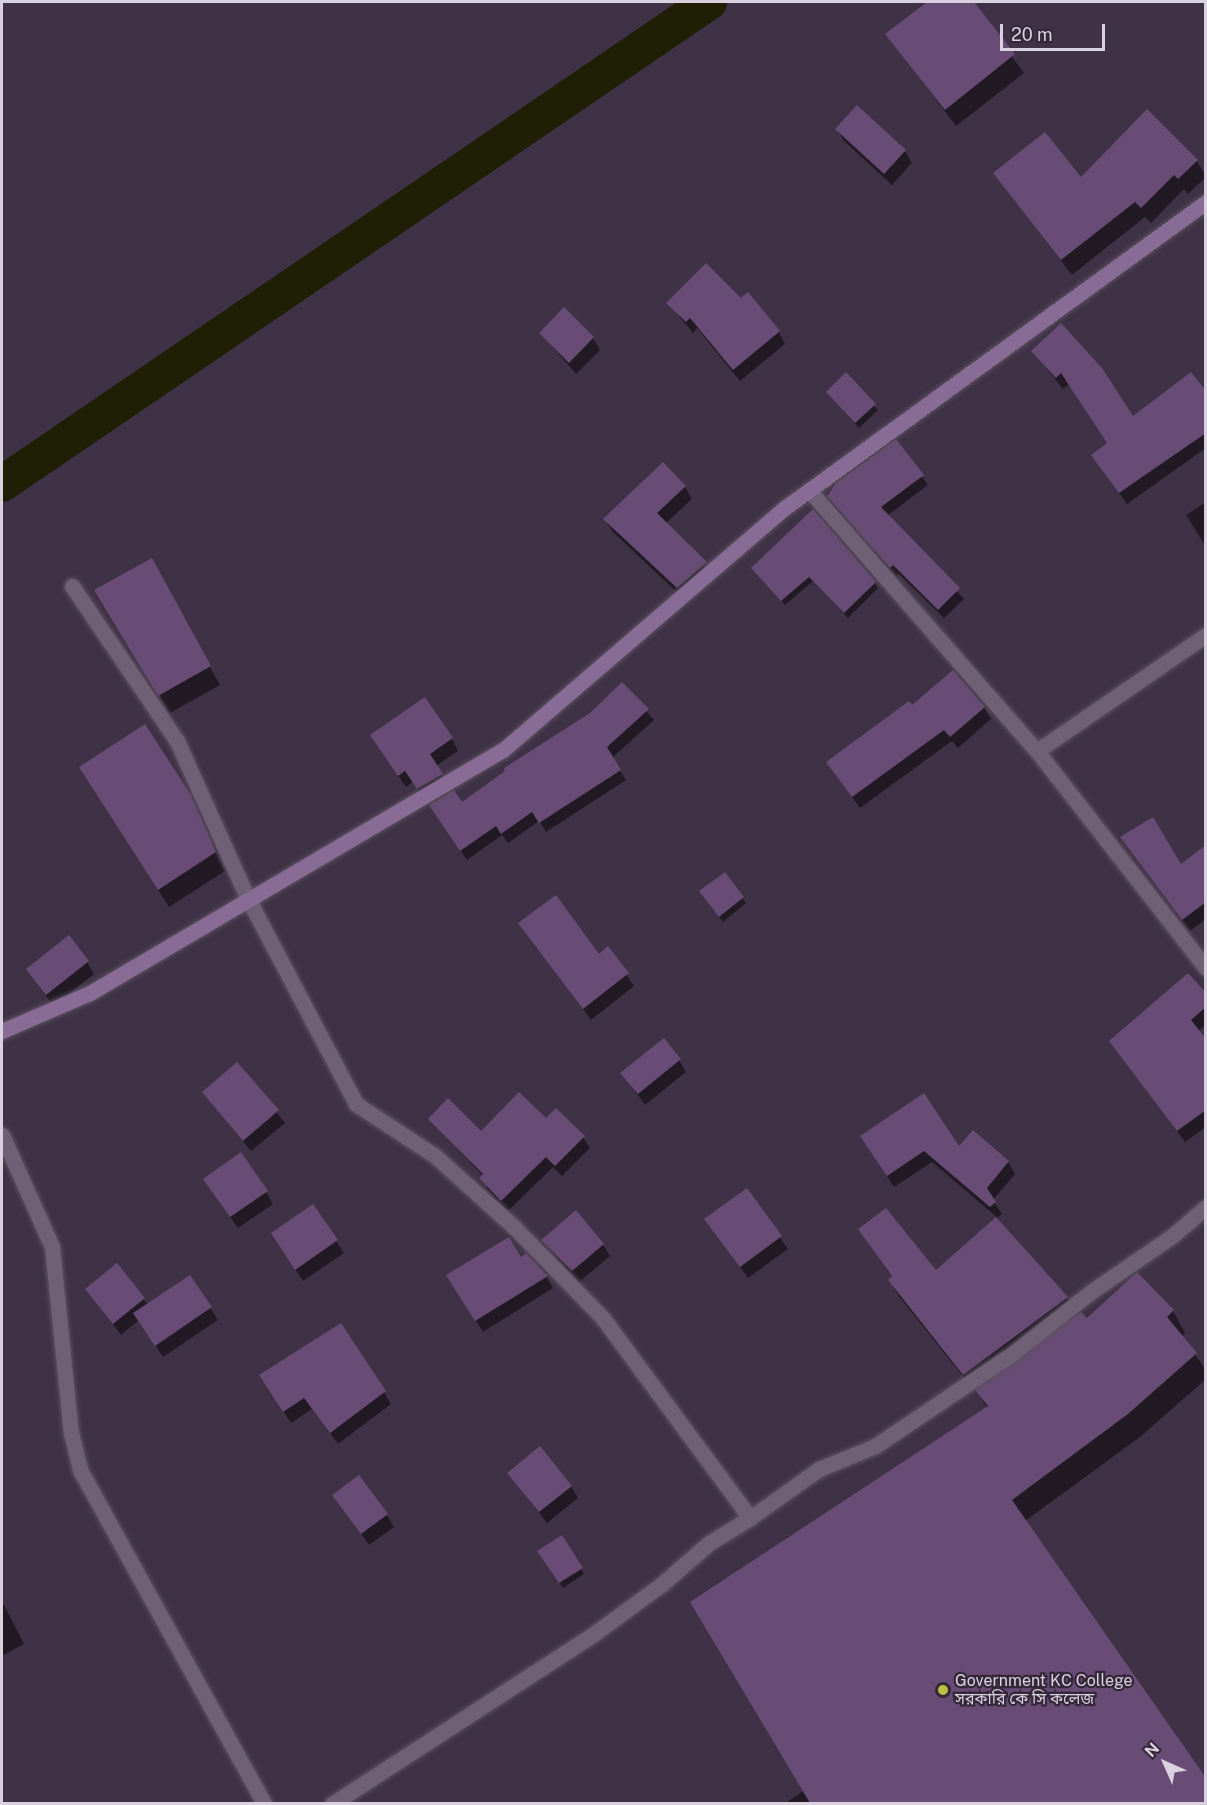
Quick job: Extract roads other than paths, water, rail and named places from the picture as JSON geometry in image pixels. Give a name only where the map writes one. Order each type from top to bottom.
[{"type":"street","points":[[2,1031],[90,993],[247,897],[502,750],[810,490],[1205,204]]},
{"type":"street","points":[[810,490],[1037,751],[1206,968]]},
{"type":"street","points":[[72,586],[177,741],[247,897],[356,1104],[434,1155],[515,1228],[602,1317],[750,1518]]},
{"type":"street","points":[[1037,751],[1206,634]]},
{"type":"street","points":[[2,1135],[52,1247],[70,1433],[80,1470],[264,1803]]},
{"type":"street","points":[[332,1803],[595,1634],[662,1584],[709,1543],[750,1518],[819,1469],[875,1446],[1012,1354],[1206,1207]]},
{"type":"waterway","points":[[2,484],[709,2]]},
{"type":"place","name":"Government KC College সরকারি কে সি কলেজ","points":[[943,1690]]}]
